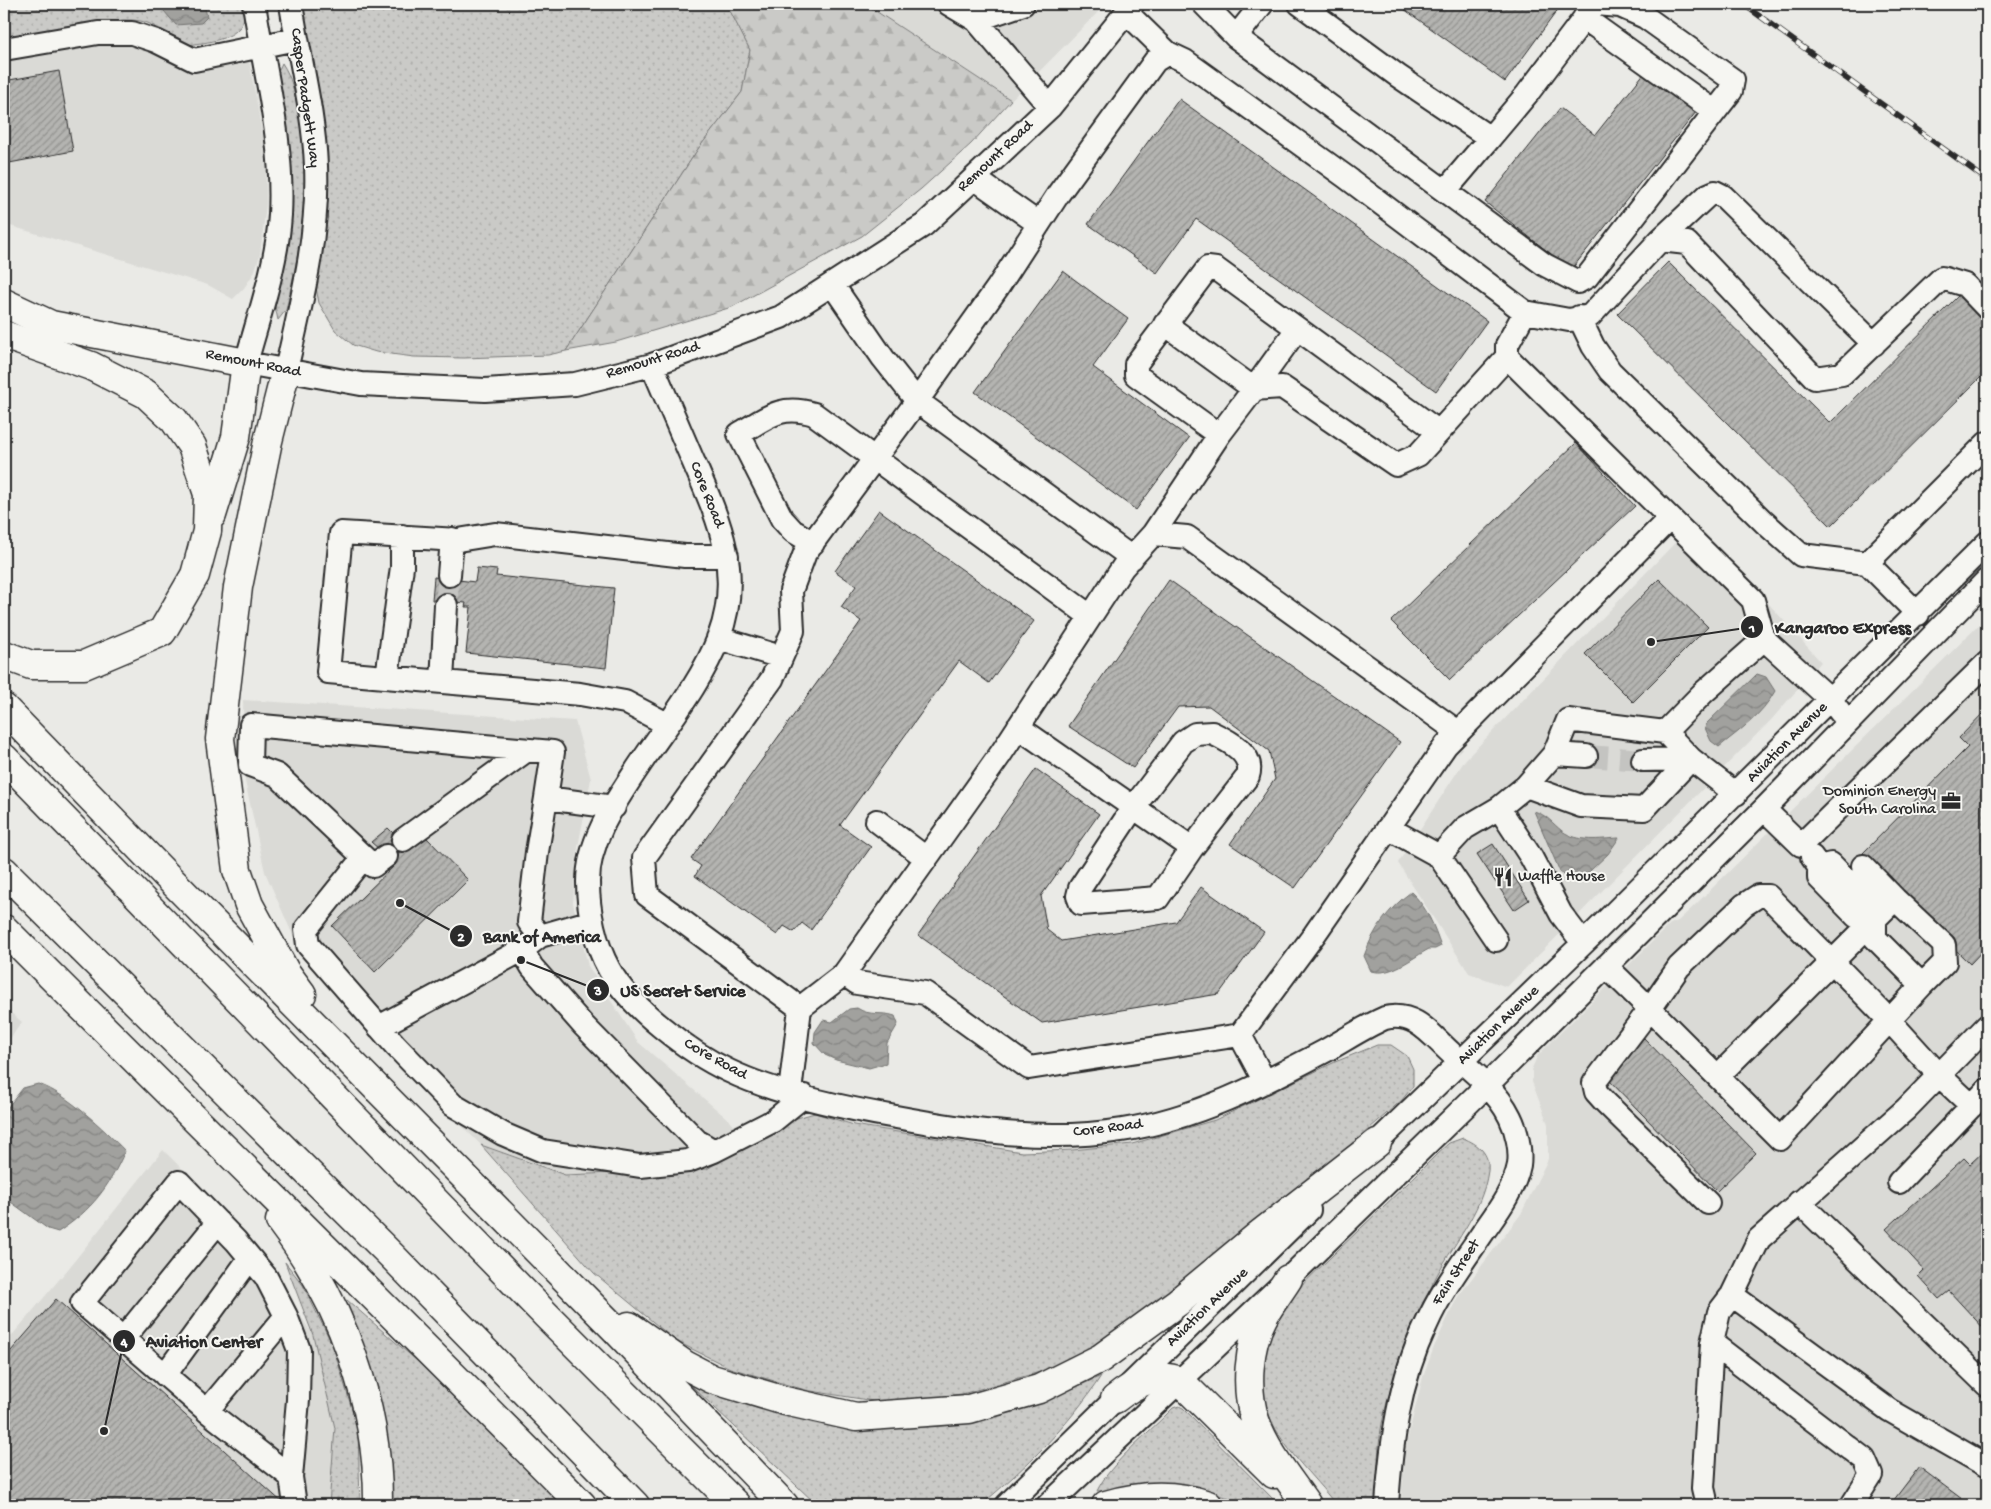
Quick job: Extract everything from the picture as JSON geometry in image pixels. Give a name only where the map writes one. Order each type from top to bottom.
[{"type":"main road","name":"Remount Road","points":[[4,303],[51,325],[246,363]]},
{"type":"main road","name":"Remount Road","points":[[4,328],[51,325]]},
{"type":"main road","points":[[4,335],[91,366],[146,394],[174,420],[192,446],[208,494],[208,531]]},
{"type":"main road","points":[[4,655],[31,665],[84,666],[162,632],[195,575],[236,437],[246,363]]},
{"type":"main road","points":[[286,370],[268,441],[238,587],[220,739],[237,870],[249,905],[285,971],[308,1004],[402,1114]]},
{"type":"main road","points":[[4,708],[520,1233],[784,1505]]},
{"type":"main road","points":[[4,758],[540,1308],[736,1505]]},
{"type":"main road","points":[[4,871],[393,1256],[635,1505]]},
{"type":"main road","points":[[4,929],[383,1303],[582,1505]]},
{"type":"main road","points":[[168,1092],[272,1210],[310,1266],[334,1311],[360,1381],[370,1419],[375,1452],[378,1505]]},
{"type":"main road","points":[[520,1233],[569,1278],[651,1343],[685,1365],[712,1378],[785,1401],[856,1417],[969,1409],[1039,1389],[1101,1358],[1178,1302],[1260,1234],[1377,1143]]},
{"type":"main road","points":[[1288,1279],[1260,1326],[1251,1354],[1250,1385],[1255,1419],[1265,1440],[1306,1504]]},
{"type":"main road","points":[[1115,1399],[1129,1388],[1156,1377],[1168,1376],[1180,1381],[1262,1464],[1306,1504]]},
{"type":"main road","points":[[1106,1505],[1143,1496],[1163,1496],[1208,1505]]},
{"type":"street","name":"Casper Padgett Way","points":[[246,363],[271,270],[280,216],[279,142],[254,4]]},
{"type":"street","name":"Casper Padgett Way","points":[[286,370],[304,291],[316,197],[316,165],[312,132],[290,4]]},
{"type":"street","points":[[949,4],[984,13],[1023,4]]},
{"type":"street","points":[[1204,4],[1236,37],[1446,190],[1545,265],[1578,282],[1588,277],[1730,91],[1733,80],[1645,17],[1620,6],[1592,8],[1527,94],[1446,190]]},
{"type":"street","points":[[1236,37],[1262,4]]},
{"type":"street","points":[[1300,4],[1398,76],[1490,138]]},
{"type":"street","points":[[1129,8],[1168,53],[1185,61],[1338,171],[1525,312],[1569,320],[1590,316],[1660,240],[1708,195],[1715,192],[1724,196],[1874,344]]},
{"type":"street","name":"Remount Road","points":[[246,363],[361,384],[485,390],[575,384],[652,365],[781,317],[924,225],[1050,107],[1129,8]]},
{"type":"street","points":[[1592,8],[1714,111]]},
{"type":"street","points":[[984,13],[1050,107]]},
{"type":"street","points":[[4,49],[98,33],[132,33],[156,41],[194,60],[296,39]]},
{"type":"street","points":[[800,1008],[647,895],[644,858],[772,679],[793,631],[791,591],[805,553],[917,401],[1039,224],[1155,61],[1168,53]]},
{"type":"street","points":[[974,178],[1039,224]]},
{"type":"street","points":[[1660,240],[1688,243],[1815,378],[1842,374],[1942,278],[1965,285],[1987,308]]},
{"type":"street","points":[[1219,435],[1136,375],[1136,364],[1208,268],[1216,269],[1439,432]]},
{"type":"street","points":[[832,284],[883,358],[917,401],[1132,558]]},
{"type":"street","points":[[1165,324],[1254,389],[1282,387],[1396,465],[1418,455],[1507,357],[1507,345],[1525,312]]},
{"type":"street","points":[[1579,318],[1593,346],[1610,371],[1779,535],[1802,555],[1866,563],[1918,614]]},
{"type":"street","points":[[800,1008],[844,974],[1018,727],[1123,567],[1153,534],[1219,435],[1297,329]]},
{"type":"street","points":[[1507,357],[1752,600],[1764,639],[1831,700],[1848,723]]},
{"type":"street","name":"Core Road","points":[[652,365],[720,523],[727,556],[728,590],[725,615],[718,638],[692,688],[666,724],[603,825],[590,861],[588,881],[592,921],[610,971],[627,993],[656,1023],[692,1050],[728,1071],[769,1087],[874,1113],[939,1126],[1004,1134],[1044,1136],[1123,1130],[1170,1120],[1236,1096],[1370,1024],[1394,1016],[1404,1016],[1426,1028],[1462,1062]]},
{"type":"street","points":[[813,543],[794,531],[782,519],[739,434],[778,411],[798,409],[814,414],[1090,616]]},
{"type":"street","points":[[1866,563],[1987,443]]},
{"type":"street","points":[[844,974],[856,983],[924,993],[1028,1068],[1240,1035],[1314,935],[1446,745],[1670,518]]},
{"type":"street","points":[[666,724],[625,702],[580,694],[328,672],[341,533],[452,539],[495,534],[685,556],[727,556]]},
{"type":"street","points":[[1153,534],[1187,537],[1458,732]]},
{"type":"street","points":[[387,677],[402,567],[402,536]]},
{"type":"street","points":[[449,575],[452,539]]},
{"type":"street","name":"Aviation Avenue","points":[[1006,1505],[1584,943],[1987,544]]},
{"type":"street","name":"Aviation Avenue","points":[[1048,1505],[1288,1279],[1486,1086],[1764,809],[1987,580]]},
{"type":"street","points":[[442,682],[446,605]]},
{"type":"street","points":[[718,638],[781,657]]},
{"type":"street","points":[[1665,732],[1703,693],[1764,639]]},
{"type":"street","points":[[1801,845],[1987,663]]},
{"type":"street","points":[[1439,856],[1465,828],[1499,808],[1526,786],[1554,754],[1568,720],[1665,732],[1691,759],[1736,794]]},
{"type":"street","points":[[386,856],[373,866],[277,775],[250,765],[251,725],[553,752],[537,852],[529,922],[540,936]]},
{"type":"street","points":[[1018,727],[1192,848]]},
{"type":"street","points":[[1212,733],[1227,740],[1248,759],[1250,768],[1248,776],[1192,848],[1158,898],[1081,904],[1078,896],[1080,888],[1133,808],[1183,742],[1195,734],[1212,733]]},
{"type":"street","points":[[403,840],[527,750]]},
{"type":"street","points":[[1554,754],[1586,756]]},
{"type":"street","points":[[1643,760],[1691,759]]},
{"type":"street","points":[[1526,786],[1581,806],[1644,808],[1691,759]]},
{"type":"street","points":[[546,798],[614,807]]},
{"type":"street","points":[[1499,808],[1530,857],[1561,914],[1584,943]]},
{"type":"street","points":[[1764,809],[1801,845],[1819,867],[1819,878],[1831,892],[1856,916],[1872,917]]},
{"type":"street","points":[[877,821],[926,858]]},
{"type":"street","points":[[1388,828],[1439,856],[1496,940]]},
{"type":"street","points":[[363,858],[306,929],[308,945],[379,1027],[453,1105],[503,1134],[542,1150],[640,1166],[688,1161],[714,1151],[773,1121],[797,1094],[800,1008]]},
{"type":"street","points":[[1606,966],[1780,1139],[1945,962],[1944,945],[1863,866]]},
{"type":"street","points":[[1708,1203],[1596,1092],[1594,1083],[1680,967],[1744,905],[1758,896],[1768,896],[1890,1021],[1939,1075],[1980,1098],[1899,1182]]},
{"type":"street","points":[[1718,1076],[1832,962],[1872,917],[1895,899]]},
{"type":"street","points":[[1872,917],[1875,938],[1922,985]]},
{"type":"street","points":[[379,1027],[522,950],[540,936],[592,921]]},
{"type":"street","points":[[522,950],[532,967],[583,1025],[697,1140],[714,1151]]},
{"type":"street","points":[[1707,1505],[1703,1488],[1712,1343],[1719,1312],[1732,1295],[1760,1239],[1906,1108],[1987,1026]]},
{"type":"street","points":[[1240,1035],[1265,1082]]},
{"type":"street","name":"Fain Street","points":[[1387,1505],[1393,1437],[1400,1398],[1413,1355],[1426,1324],[1445,1289],[1506,1199],[1519,1164],[1519,1149],[1510,1118],[1486,1086],[1462,1062]]},
{"type":"street","points":[[291,1477],[207,1411],[82,1303],[179,1182],[218,1222],[266,1277],[286,1316],[299,1350],[298,1400],[291,1477],[295,1505]]},
{"type":"street","points":[[1799,1202],[1987,1385]]},
{"type":"street","points":[[123,1339],[218,1222]]},
{"type":"street","points":[[164,1375],[250,1258]]},
{"type":"street","points":[[1732,1295],[1889,1410],[1983,1456]]},
{"type":"street","points":[[207,1411],[286,1316]]},
{"type":"street","points":[[1712,1343],[1864,1459],[1871,1475],[1857,1499]]},
{"type":"shaded area","points":[[865,4],[1106,4],[1011,100]]},
{"type":"shaded area","points":[[98,33],[182,56],[247,48],[263,137],[266,168],[266,205],[260,255],[254,273],[244,288],[233,299],[208,285],[4,224],[4,49]]},
{"type":"shaded area","points":[[1695,522],[1821,662],[1772,719],[1507,987],[1469,973],[1398,863],[1465,760]]},
{"type":"shaded area","name":"Dominion Energy South Carolina","points":[[1987,617],[1987,1505],[1401,1505],[1405,1448],[1423,1377],[1434,1347],[1457,1298],[1521,1214],[1548,1159],[1548,1124],[1532,1082],[1532,1068],[1538,1055],[1670,924],[1678,921],[1692,908]]},
{"type":"shaded area","points":[[243,700],[575,721],[591,779],[578,847],[573,903],[588,966],[638,1042],[730,1121],[748,1143],[707,1169],[565,1175],[481,1145],[389,1053],[295,940],[265,872],[245,781]]},
{"type":"shaded area","points":[[4,1007],[22,1022],[4,1047]]},
{"type":"shaded area","points":[[163,1150],[246,1232],[313,1335],[335,1428],[329,1505],[4,1505],[4,1345],[68,1269]]},
{"type":"green space","points":[[4,4],[244,4],[245,14],[239,28],[227,37],[189,45],[179,42],[147,23],[130,20],[11,38],[4,37]]},
{"type":"green space","points":[[302,4],[729,4],[728,6],[750,50],[742,92],[698,149],[566,351],[548,355],[464,358],[414,357],[376,352],[353,345],[335,330],[319,303],[316,288],[322,247]]},
{"type":"green space","points":[[865,4],[1011,100],[971,144],[921,189],[862,236],[732,307],[616,342],[566,351],[698,149],[742,92],[750,50],[727,5]]},
{"type":"green space","points":[[282,63],[294,91],[298,109],[305,161],[305,186],[301,235],[292,284],[286,310],[278,320],[275,306],[287,240],[292,169],[288,134],[278,91],[277,74]]},
{"type":"green space","points":[[1377,1045],[1391,1045],[1407,1056],[1413,1069],[1413,1086],[1402,1100],[1171,1296],[1095,1347],[1047,1370],[962,1394],[886,1403],[805,1390],[730,1368],[676,1341],[594,1273],[481,1145],[565,1175],[707,1169],[748,1143],[793,1119],[815,1113],[854,1125],[1022,1152],[1072,1150],[1132,1144],[1215,1120],[1335,1062]]},
{"type":"green space","points":[[1463,1138],[1474,1143],[1485,1154],[1488,1171],[1485,1187],[1473,1215],[1433,1283],[1396,1373],[1381,1429],[1376,1505],[1336,1505],[1288,1448],[1267,1410],[1264,1398],[1263,1371],[1264,1358],[1271,1331],[1276,1319],[1294,1294],[1438,1153],[1449,1143]]},
{"type":"green space","points":[[285,1262],[303,1285],[333,1346],[358,1429],[360,1505],[329,1505],[335,1428],[313,1335]]},
{"type":"green space","points":[[347,1300],[416,1360],[562,1505],[390,1505],[344,1302]]},
{"type":"green space","points":[[674,1369],[852,1426],[907,1428],[952,1425],[1011,1410],[1067,1391],[1101,1376],[1061,1429],[1014,1476],[981,1505],[817,1505]]},
{"type":"green space","points":[[1179,1406],[1279,1505],[1241,1505],[1229,1498],[1179,1484],[1097,1491],[1111,1469],[1121,1458],[1173,1408]]},
{"type":"water","points":[[158,4],[204,4],[207,17],[201,23],[176,25]]},
{"type":"water","points":[[1757,674],[1766,677],[1775,691],[1757,715],[1719,747],[1711,741],[1705,728],[1707,723]]},
{"type":"water","points":[[1534,811],[1546,817],[1562,831],[1575,837],[1582,839],[1619,838],[1608,854],[1576,884],[1560,872]]},
{"type":"water","points":[[1411,892],[1426,910],[1441,946],[1429,949],[1394,969],[1379,972],[1371,971],[1364,956],[1372,937],[1389,912]]},
{"type":"water","points":[[857,1008],[871,1013],[895,1016],[898,1024],[887,1043],[886,1063],[869,1068],[836,1060],[825,1055],[814,1043],[815,1032],[823,1020],[832,1022],[849,1009]]},
{"type":"water","points":[[38,1084],[49,1088],[72,1103],[125,1151],[113,1176],[98,1197],[81,1215],[58,1232],[48,1229],[4,1197],[4,1112],[23,1088]]},
{"type":"building","points":[[1397,4],[1562,4],[1505,82]]},
{"type":"building","points":[[1649,67],[1700,107],[1571,270],[1485,202],[1560,108],[1595,135]]},
{"type":"building","points":[[59,71],[73,151],[4,164],[4,81]]},
{"type":"building","points":[[1179,99],[1487,321],[1436,391],[1196,219],[1157,273],[1088,224]]},
{"type":"building","points":[[1668,262],[1830,423],[1959,295],[1987,323],[1987,371],[1831,526],[1617,314]]},
{"type":"building","points":[[1063,271],[1128,319],[1093,367],[1189,438],[1136,510],[975,392]]},
{"type":"building","points":[[1576,443],[1635,506],[1450,680],[1391,621]]},
{"type":"building","points":[[879,510],[1034,621],[989,683],[959,661],[840,825],[871,847],[811,930],[802,923],[794,932],[784,926],[777,935],[695,876],[701,866],[691,859],[861,621],[841,607],[856,586],[835,571]]},
{"type":"building","points":[[477,568],[497,570],[496,576],[614,588],[606,668],[466,653],[471,607],[465,607],[466,603],[432,600],[434,577],[475,582]]},
{"type":"building","points":[[1659,579],[1708,627],[1633,702],[1585,654]]},
{"type":"building","points":[[1169,580],[1400,742],[1295,888],[1230,844],[1275,779],[1269,751],[1209,706],[1178,707],[1133,768],[1068,726]]},
{"type":"building","name":"Dominion Energy South Carolina","points":[[1987,709],[1987,946],[1970,964],[1860,856],[1968,747],[1959,738]]},
{"type":"building","points":[[1036,769],[1099,814],[1041,896],[1047,930],[1061,941],[1176,922],[1201,887],[1264,932],[1219,994],[1042,1023],[918,935]]},
{"type":"building","points":[[388,828],[410,850],[425,836],[468,880],[375,972],[332,926],[396,864],[371,842]]},
{"type":"building","name":"Waffle House","points":[[1493,844],[1529,900],[1514,910],[1477,854]]},
{"type":"building","points":[[1644,1038],[1756,1153],[1717,1191],[1605,1076]]},
{"type":"building","points":[[1987,1148],[1987,1332],[1949,1291],[1939,1299],[1918,1276],[1924,1270],[1886,1229],[1964,1158],[1970,1164]]},
{"type":"building","points":[[56,1299],[284,1504],[4,1505],[4,1359]]},
{"type":"building","points":[[1919,1467],[1970,1505],[1890,1505]]},
{"type":"tunnel","points":[[446,605],[449,575]]},
{"type":"tunnel","points":[[1586,756],[1643,760]]},
{"type":"railway","points":[[1743,4],[1987,180]]},
{"type":"place","name":"Kangaroo Express","points":[[1651,642]]},
{"type":"place","name":"Dominion Energy South Carolina","points":[[1951,801]]},
{"type":"place","name":"Waffle House","points":[[1503,877]]},
{"type":"place","name":"Bank of America","points":[[400,903]]},
{"type":"place","name":"US Secret Service","points":[[521,960]]},
{"type":"place","name":"Aviation Center","points":[[104,1431]]}]
